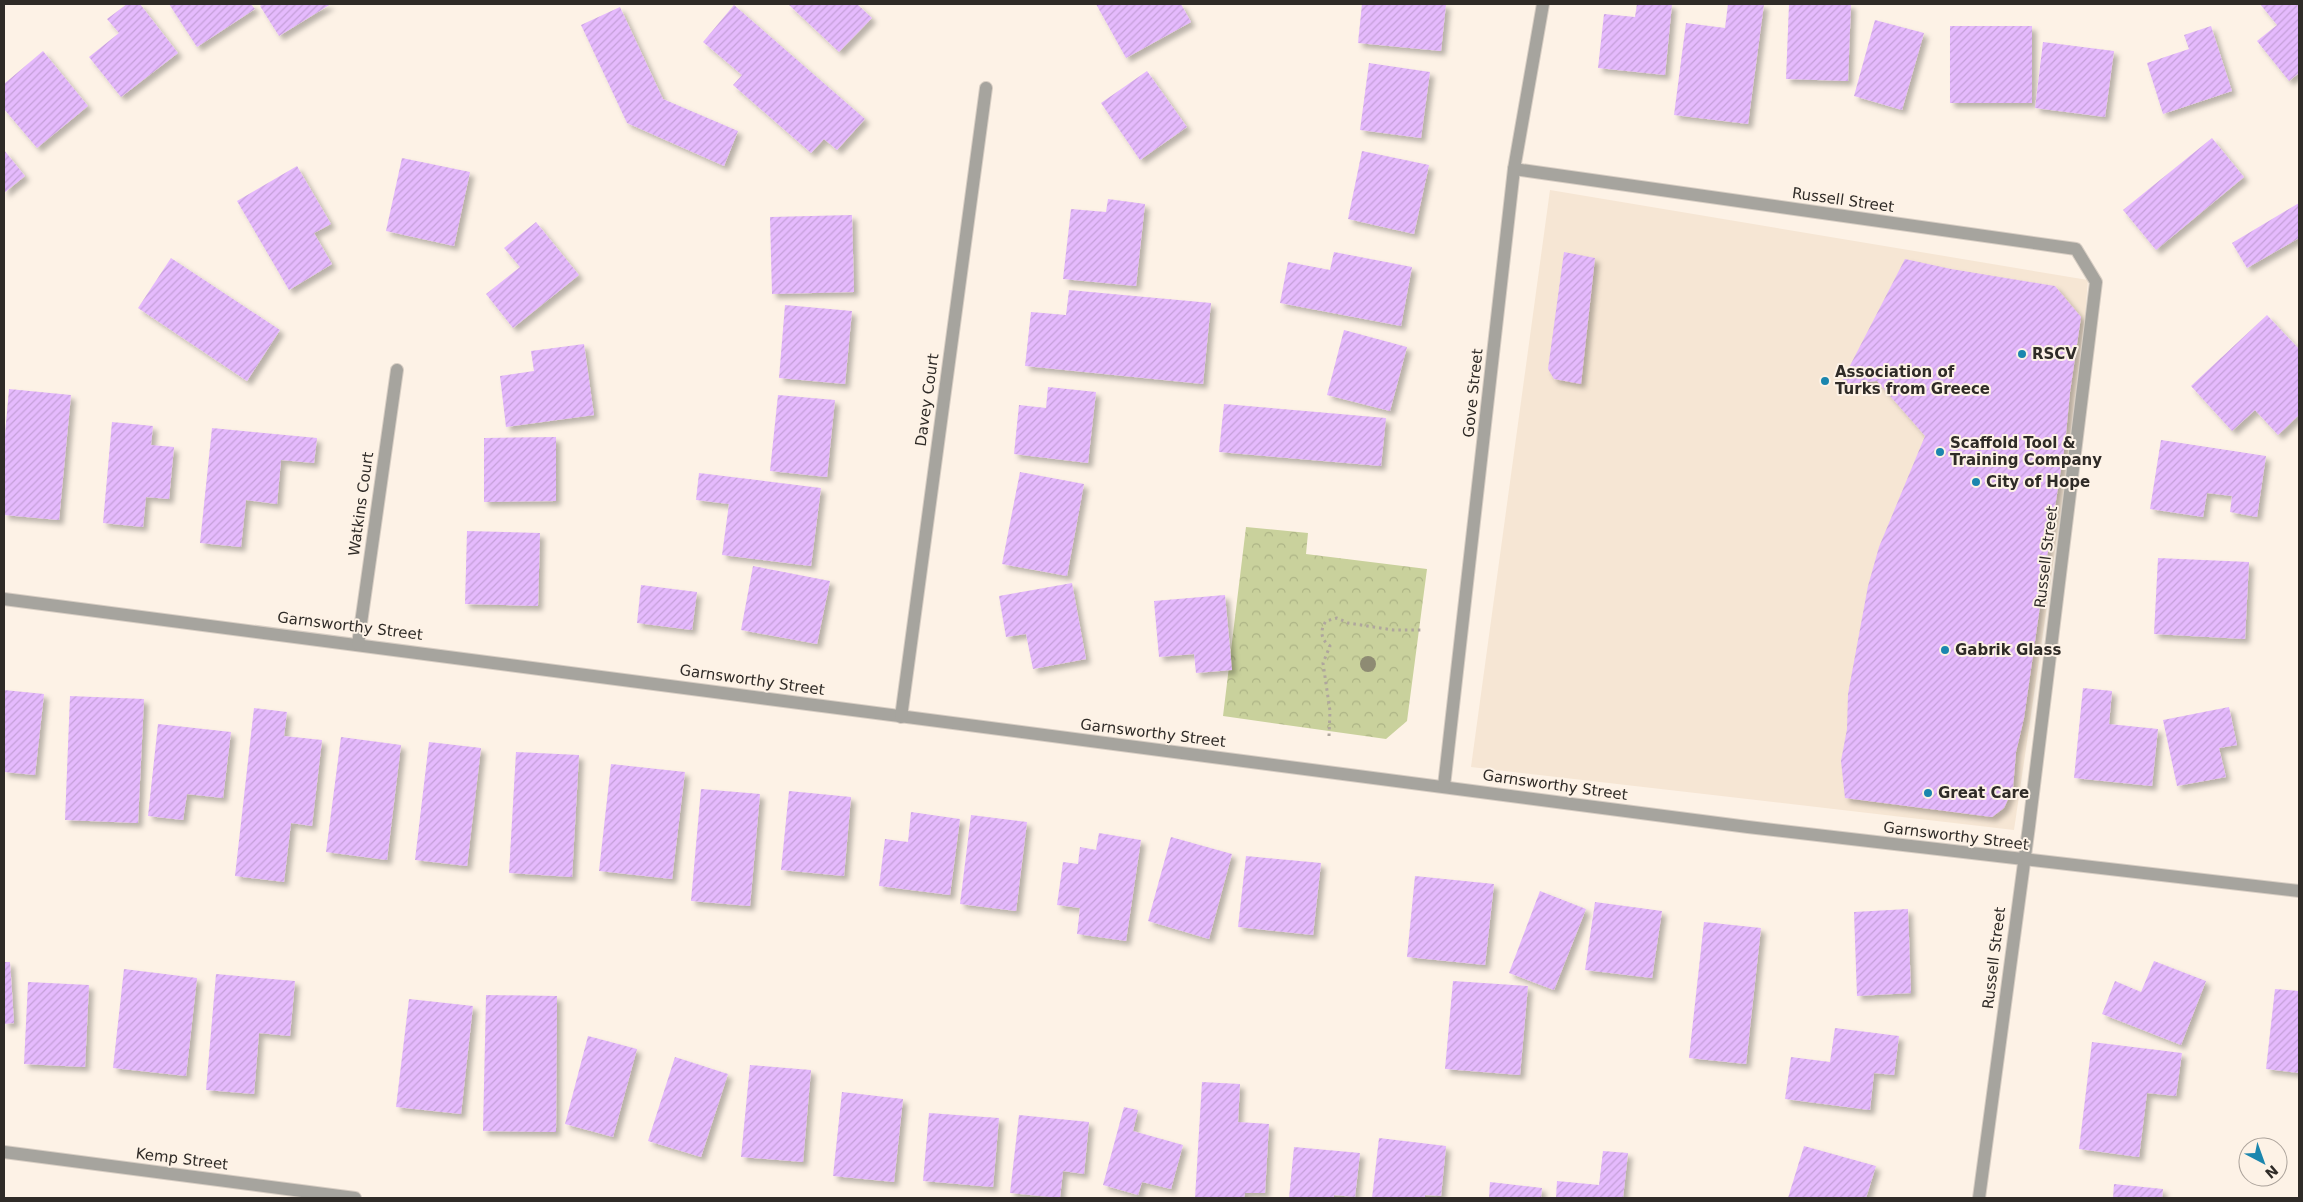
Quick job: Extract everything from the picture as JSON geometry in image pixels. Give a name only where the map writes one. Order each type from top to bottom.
[{"type":"street","name":"Gove Street","points":[[1444,786],[1514,169],[1543,4]]},
{"type":"street","name":"Davey Court","points":[[901,717],[986,88]]},
{"type":"street","name":"Russell Street","points":[[1514,169],[2076,249],[2086,262],[2096,282],[2024,860],[1979,1198]]},
{"type":"street","name":"Watkins Court","points":[[358,644],[396,370]]},
{"type":"street","name":"Garnsworthy Street","points":[[4,599],[1748,827],[2299,891]]},
{"type":"street","name":"Kemp Street","points":[[4,1152],[355,1198]]},
{"type":"path","points":[[1329,736],[1330,711],[1323,663],[1330,646],[1324,640],[1322,634],[1326,621],[1337,618],[1348,623],[1393,630],[1424,630]]},
{"type":"shaded area","points":[[1550,190],[2088,280],[2079,388],[2014,830],[1471,767]]},
{"type":"green space","points":[[1246,527],[1308,533],[1306,554],[1427,569],[1407,721],[1386,739],[1223,716]]},
{"type":"building","points":[[127,4],[140,4],[178,53],[121,97],[89,57],[119,33],[107,19]]},
{"type":"building","points":[[169,4],[251,4],[255,9],[197,47]]},
{"type":"building","points":[[263,4],[331,4],[279,36],[260,6]]},
{"type":"building","points":[[788,4],[857,4],[872,18],[839,52]]},
{"type":"building","points":[[1096,4],[1181,4],[1191,22],[1126,58]]},
{"type":"building","points":[[1362,4],[1446,4],[1441,51],[1358,43]]},
{"type":"building","points":[[1637,4],[1672,4],[1665,75],[1598,68],[1604,14],[1635,17]]},
{"type":"building","points":[[1728,4],[1764,4],[1748,124],[1674,115],[1686,23],[1725,28]]},
{"type":"building","points":[[1789,4],[1851,4],[1848,81],[1786,79]]},
{"type":"building","points":[[2260,4],[2299,4],[2299,73],[2289,81],[2257,41],[2277,25]]},
{"type":"building","points":[[734,5],[865,119],[837,150],[824,139],[811,153],[733,85],[742,75],[703,42]]},
{"type":"building","points":[[620,7],[663,99],[738,131],[724,166],[627,123],[581,25]]},
{"type":"building","points":[[1875,20],[1924,33],[1902,110],[1854,96]]},
{"type":"building","points":[[1950,26],[2032,26],[2032,103],[1950,103]]},
{"type":"building","points":[[2211,26],[2232,91],[2163,114],[2147,63],[2189,49],[2184,35]]},
{"type":"building","points":[[2043,42],[2114,51],[2105,117],[2035,108]]},
{"type":"building","points":[[43,51],[88,106],[37,148],[4,109],[4,84]]},
{"type":"building","points":[[1369,63],[1430,72],[1421,138],[1360,130]]},
{"type":"building","points":[[1147,71],[1187,127],[1140,160],[1101,103]]},
{"type":"building","points":[[2212,138],[2244,177],[2156,250],[2123,210]]},
{"type":"building","points":[[4,150],[25,176],[4,193]]},
{"type":"building","points":[[1362,151],[1429,165],[1414,234],[1348,219]]},
{"type":"building","points":[[402,158],[470,172],[454,246],[386,231]]},
{"type":"building","points":[[297,166],[331,224],[314,233],[332,264],[289,290],[237,201]]},
{"type":"building","points":[[1108,199],[1145,204],[1136,286],[1063,279],[1071,209],[1106,212]]},
{"type":"building","points":[[2299,203],[2299,238],[2247,268],[2232,243]]},
{"type":"building","points":[[852,215],[854,292],[772,294],[770,217]]},
{"type":"building","points":[[536,222],[579,275],[513,328],[486,294],[520,267],[504,248]]},
{"type":"building","points":[[1334,252],[1412,267],[1401,326],[1280,303],[1288,262],[1330,270]]},
{"type":"building","points":[[1564,252],[1595,258],[1581,384],[1554,379],[1548,369]]},
{"type":"building","points":[[171,258],[280,330],[247,381],[138,308]]},
{"type":"building","points":[[1905,259],[1951,269],[2055,286],[2081,317],[2070,392],[2065,444],[2024,718],[2016,752],[2013,788],[2004,808],[1992,817],[1845,798],[1841,761],[1847,729],[1848,694],[1868,586],[1879,547],[1925,436],[1877,381],[1840,385]]},
{"type":"building","points":[[1069,290],[1211,303],[1203,384],[1025,366],[1031,312],[1066,315]]},
{"type":"building","points":[[785,305],[852,311],[845,384],[779,378]]},
{"type":"building","points":[[2267,315],[2299,349],[2299,415],[2278,435],[2255,410],[2232,431],[2191,386]]},
{"type":"building","points":[[1344,330],[1407,347],[1390,411],[1327,395]]},
{"type":"building","points":[[584,344],[594,415],[506,427],[500,376],[534,371],[531,351]]},
{"type":"building","points":[[1048,387],[1096,392],[1088,463],[1014,454],[1019,405],[1046,408]]},
{"type":"building","points":[[9,389],[71,395],[59,520],[4,515],[4,446]]},
{"type":"building","points":[[778,395],[835,400],[827,477],[770,471]]},
{"type":"building","points":[[1224,404],[1386,418],[1381,466],[1219,452]]},
{"type":"building","points":[[112,422],[153,426],[151,445],[174,447],[169,499],[146,497],[143,527],[103,523]]},
{"type":"building","points":[[212,428],[317,438],[314,463],[281,460],[277,504],[246,500],[241,547],[200,543]]},
{"type":"building","points":[[556,437],[556,501],[484,502],[484,438]]},
{"type":"building","points":[[2161,440],[2266,456],[2257,517],[2230,512],[2232,496],[2207,493],[2203,517],[2150,509]]},
{"type":"building","points":[[1020,472],[1084,484],[1067,576],[1002,564]]},
{"type":"building","points":[[699,473],[821,488],[811,566],[722,555],[729,504],[696,500]]},
{"type":"building","points":[[467,531],[540,533],[538,606],[465,604]]},
{"type":"building","points":[[2158,558],[2249,562],[2245,639],[2154,634]]},
{"type":"building","points":[[753,566],[830,581],[817,644],[741,630]]},
{"type":"building","points":[[1072,583],[1086,659],[1033,669],[1026,634],[1006,637],[999,596]]},
{"type":"building","points":[[641,585],[697,592],[692,630],[637,623]]},
{"type":"building","points":[[1225,595],[1232,670],[1196,673],[1194,654],[1159,657],[1154,601]]},
{"type":"building","points":[[2083,688],[2112,691],[2109,724],[2158,729],[2152,786],[2074,778]]},
{"type":"building","points":[[4,690],[44,694],[35,775],[4,772]]},
{"type":"building","points":[[70,696],[144,699],[138,823],[65,820]]},
{"type":"building","points":[[2229,707],[2237,745],[2219,748],[2226,777],[2177,786],[2163,720]]},
{"type":"building","points":[[254,708],[287,712],[284,736],[322,740],[312,826],[291,823],[284,882],[235,876]]},
{"type":"building","points":[[158,724],[231,732],[223,798],[187,794],[183,820],[148,816]]},
{"type":"building","points":[[341,737],[401,745],[387,860],[326,852]]},
{"type":"building","points":[[429,742],[481,748],[467,866],[415,860]]},
{"type":"building","points":[[516,752],[579,755],[572,877],[509,873]]},
{"type":"building","points":[[611,764],[685,772],[672,879],[599,871]]},
{"type":"building","points":[[701,789],[760,794],[750,906],[691,901]]},
{"type":"building","points":[[789,791],[851,797],[844,876],[781,870]]},
{"type":"building","points":[[911,812],[960,819],[950,895],[879,886],[885,839],[908,842]]},
{"type":"building","points":[[971,815],[1027,822],[1016,911],[960,904]]},
{"type":"building","points":[[1099,833],[1141,840],[1126,941],[1077,934],[1080,908],[1057,905],[1063,862],[1078,864],[1080,847],[1096,850]]},
{"type":"building","points":[[1171,837],[1232,854],[1209,939],[1148,921]]},
{"type":"building","points":[[1246,856],[1321,863],[1313,935],[1238,927]]},
{"type":"building","points":[[1415,876],[1494,884],[1485,965],[1407,957]]},
{"type":"building","points":[[1540,891],[1586,909],[1554,990],[1509,973]]},
{"type":"building","points":[[1595,902],[1662,911],[1652,978],[1585,970]]},
{"type":"building","points":[[1908,909],[1911,993],[1857,996],[1854,912]]},
{"type":"building","points":[[1704,922],[1761,928],[1746,1064],[1689,1058]]},
{"type":"building","points":[[2154,961],[2206,981],[2181,1045],[2102,1014],[2115,981],[2141,992]]},
{"type":"building","points":[[4,962],[10,962],[14,1023],[4,1024]]},
{"type":"building","points":[[124,969],[197,978],[186,1076],[113,1068]]},
{"type":"building","points":[[216,974],[295,981],[290,1036],[259,1033],[254,1094],[206,1090]]},
{"type":"building","points":[[1453,981],[1528,986],[1520,1075],[1445,1069]]},
{"type":"building","points":[[28,982],[89,985],[85,1067],[24,1064]]},
{"type":"building","points":[[2275,989],[2299,991],[2299,1073],[2266,1069]]},
{"type":"building","points":[[486,995],[557,996],[556,1132],[483,1131]]},
{"type":"building","points":[[409,999],[473,1006],[461,1114],[396,1107]]},
{"type":"building","points":[[1835,1028],[1899,1036],[1894,1075],[1874,1073],[1870,1110],[1785,1099],[1791,1057],[1830,1062]]},
{"type":"building","points":[[588,1036],[637,1049],[613,1137],[565,1124]]},
{"type":"building","points":[[2092,1042],[2182,1053],[2176,1096],[2147,1093],[2139,1157],[2079,1149]]},
{"type":"building","points":[[675,1057],[728,1074],[701,1157],[648,1141]]},
{"type":"building","points":[[750,1065],[811,1070],[803,1162],[741,1157]]},
{"type":"building","points":[[1202,1082],[1240,1084],[1238,1122],[1269,1124],[1265,1193],[1245,1193],[1244,1198],[1195,1198]]},
{"type":"building","points":[[842,1092],[903,1099],[894,1182],[833,1176]]},
{"type":"building","points":[[1124,1107],[1138,1110],[1133,1131],[1183,1145],[1171,1189],[1142,1182],[1138,1195],[1103,1185]]},
{"type":"building","points":[[929,1113],[999,1118],[993,1187],[923,1181]]},
{"type":"building","points":[[1019,1115],[1089,1122],[1084,1174],[1063,1171],[1060,1198],[1010,1193]]},
{"type":"building","points":[[1379,1138],[1446,1146],[1441,1196],[1425,1195],[1425,1198],[1372,1198]]},
{"type":"building","points":[[1804,1146],[1876,1166],[1866,1198],[1788,1198]]},
{"type":"building","points":[[1294,1147],[1360,1153],[1355,1197],[1334,1195],[1334,1198],[1289,1198]]},
{"type":"building","points":[[1603,1151],[1628,1153],[1623,1198],[1556,1198],[1557,1181],[1599,1185]]},
{"type":"building","points":[[1490,1182],[1542,1188],[1541,1198],[1489,1198]]},
{"type":"building","points":[[2114,1184],[2163,1189],[2162,1198],[2113,1198]]},
{"type":"place","name":"RSCV","points":[[2022,354]]},
{"type":"place","name":"Association of Turks from Greece","points":[[1825,381]]},
{"type":"place","name":"Scaffold Tool & Training Company","points":[[1940,452]]},
{"type":"place","name":"City of Hope","points":[[1976,482]]},
{"type":"place","name":"Gabrik Glass","points":[[1945,650]]},
{"type":"place","name":"Great Care","points":[[1928,793]]}]
